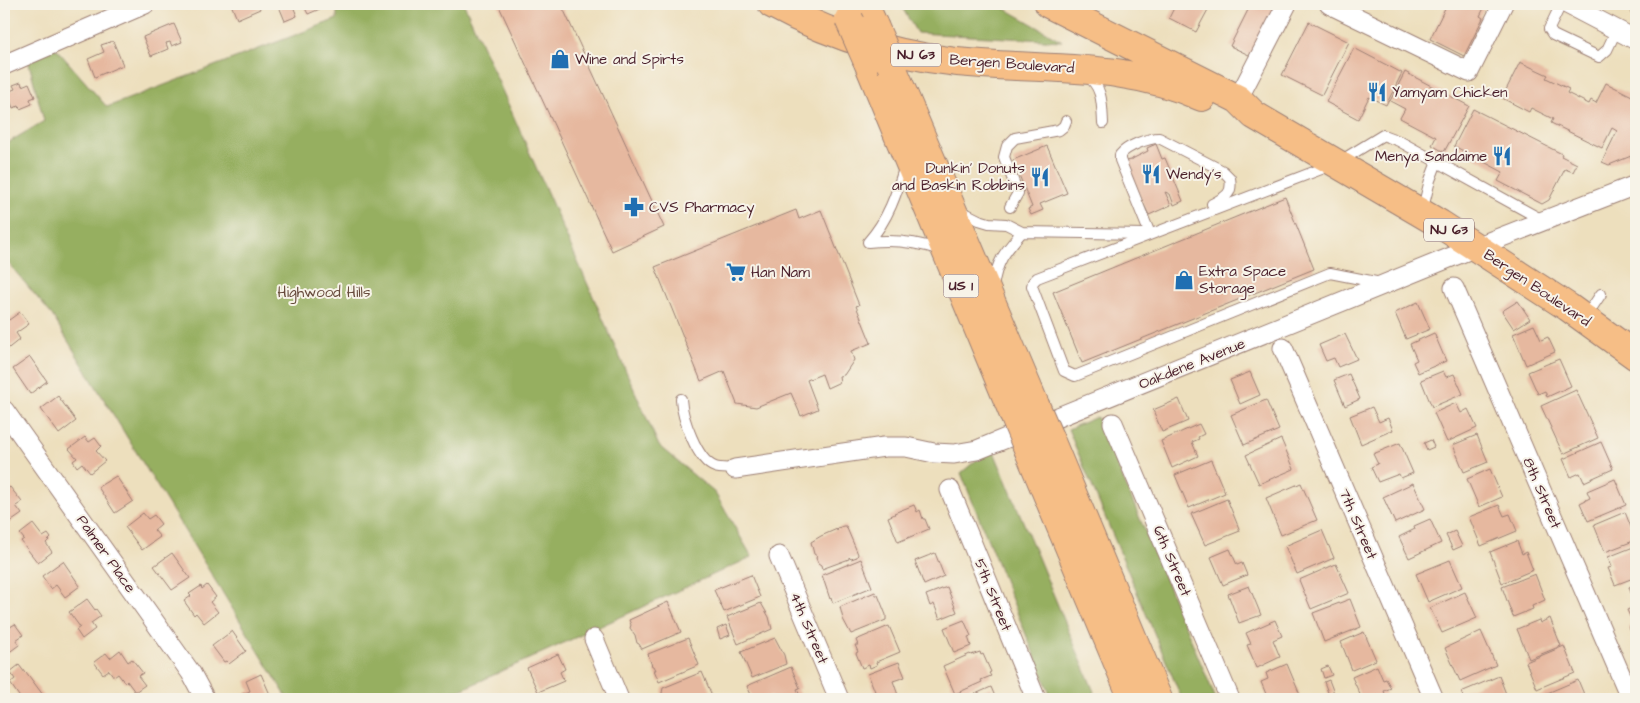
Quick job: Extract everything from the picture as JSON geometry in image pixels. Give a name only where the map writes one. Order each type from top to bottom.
[{"type":"main road","name":"Bergen Boulevard","points":[[772,4],[818,26],[862,42],[912,55],[958,62],[1069,68],[1140,76],[1181,88],[1234,111],[1246,107]]},
{"type":"main road","name":"Bergen Boulevard","points":[[1049,4],[1246,107],[1476,247],[1636,356]]},
{"type":"main road","name":"US 1","points":[[857,13],[879,64],[951,207],[993,303],[1025,410]]},
{"type":"main road","name":"US 1","points":[[879,64],[907,157],[947,253],[1025,410],[1158,699]]},
{"type":"main road","name":"US 1","points":[[1040,446],[1133,699]]},
{"type":"street","points":[[4,65],[145,4]]},
{"type":"street","points":[[1246,107],[1287,4]]},
{"type":"street","points":[[1329,4],[1468,72],[1503,4]]},
{"type":"street","points":[[1567,4],[1636,40]]},
{"type":"street","name":"Oakdene Avenue","points":[[735,469],[884,447],[906,447],[934,453],[954,454],[978,450],[1476,247],[1633,186]]},
{"type":"street","name":"8th Street","points":[[1454,288],[1631,699]]},
{"type":"street","name":"7th Street","points":[[1283,348],[1434,699]]},
{"type":"street","name":"Palmer Place","points":[[4,410],[191,673],[205,699]]},
{"type":"street","name":"6th Street","points":[[1113,423],[1230,699]]},
{"type":"street","name":"5th Street","points":[[950,490],[1036,699]]},
{"type":"street","name":"4th Street","points":[[779,556],[839,699]]},
{"type":"street","points":[[594,639],[619,699]]},
{"type":"lane","points":[[1561,4],[1549,29],[1553,35],[1599,57],[1607,50],[1616,29]]},
{"type":"lane","points":[[1069,68],[1091,79],[1098,88],[1102,99],[1103,123]]},
{"type":"lane","points":[[1010,207],[1018,193],[1004,157],[1006,146],[1015,138],[1059,130],[1066,121]]},
{"type":"lane","points":[[1387,284],[1330,273],[1075,376],[1064,371],[1032,288],[1033,282],[1037,278],[1338,163],[1383,135],[1399,141],[1544,221]]},
{"type":"lane","points":[[1150,234],[1119,157],[1125,150],[1156,138],[1223,171],[1230,178],[1230,188],[1227,196],[1179,223]]},
{"type":"lane","points":[[907,157],[888,213],[879,229],[868,242],[909,242],[947,253]]},
{"type":"lane","points":[[1421,213],[1437,162]]},
{"type":"lane","points":[[951,207],[989,224],[1006,224],[1022,232],[1150,234]]},
{"type":"lane","points":[[993,303],[992,291],[998,266],[1006,250],[1022,232]]},
{"type":"lane","points":[[1584,319],[1601,294]]},
{"type":"lane","points":[[681,399],[683,414],[701,457],[715,467],[735,469]]},
{"type":"green space","name":"Highwood Hills","points":[[337,4],[464,4],[659,446],[715,493],[752,557],[441,699],[288,699],[52,315],[4,258],[4,145],[44,121],[27,56],[53,45],[107,107],[337,19]]},
{"type":"green space","points":[[900,4],[997,4],[1062,41],[917,33]]},
{"type":"green space","points":[[1097,417],[1216,699],[1182,699],[1068,429]]},
{"type":"green space","points":[[992,447],[1097,699],[1052,699],[961,473]]},
{"type":"building","points":[[231,4],[258,4],[260,9],[237,19]]},
{"type":"building","points":[[278,4],[299,4],[293,6],[297,16],[285,21]]},
{"type":"building","points":[[303,4],[320,4],[322,8],[308,14]]},
{"type":"building","points":[[498,4],[561,4],[664,227],[612,251]]},
{"type":"building","points":[[1176,4],[1211,4],[1196,32],[1169,18]]},
{"type":"building","points":[[1251,4],[1264,4],[1275,9],[1251,56],[1230,46]]},
{"type":"building","points":[[1447,4],[1486,4],[1480,16],[1483,18],[1464,56],[1430,39]]},
{"type":"building","points":[[1627,4],[1636,4],[1636,11],[1631,13]]},
{"type":"building","points":[[1309,22],[1349,42],[1322,95],[1282,75]]},
{"type":"building","points":[[174,24],[182,42],[172,46],[170,42],[166,43],[168,49],[151,56],[143,37]]},
{"type":"building","points":[[113,41],[123,65],[95,77],[88,59],[104,52],[101,45]]},
{"type":"building","points":[[1354,48],[1402,73],[1386,105],[1369,97],[1358,119],[1326,102]]},
{"type":"building","points":[[1520,62],[1548,75],[1546,78],[1569,89],[1567,93],[1589,104],[1591,100],[1596,103],[1606,83],[1636,98],[1636,154],[1609,165],[1602,162],[1617,131],[1612,128],[1602,148],[1551,123],[1553,119],[1531,108],[1529,112],[1502,98]]},
{"type":"building","points":[[1405,72],[1469,106],[1444,152],[1432,145],[1436,137],[1400,118],[1405,109],[1390,101]]},
{"type":"building","points":[[21,82],[22,86],[29,83],[35,97],[30,99],[32,104],[20,109],[19,106],[13,108],[7,92],[15,89],[13,85]]},
{"type":"building","points":[[1473,109],[1562,154],[1561,156],[1577,164],[1573,172],[1565,169],[1549,200],[1542,204],[1498,181],[1503,172],[1454,146]]},
{"type":"building","name":"Wendy's","points":[[1156,144],[1162,159],[1165,158],[1183,201],[1174,205],[1170,194],[1165,192],[1171,205],[1149,215],[1125,161],[1132,160],[1148,151],[1147,148]]},
{"type":"building","name":"Dunkin' Donuts and Baskin Robbins","points":[[1047,146],[1067,193],[1040,204],[1043,210],[1031,215],[1028,209],[1032,207],[1013,160]]},
{"type":"building","name":"Extra Space Storage","points":[[1285,197],[1314,269],[1082,363],[1053,292]]},
{"type":"building","points":[[796,210],[799,219],[821,210],[859,305],[856,306],[871,343],[851,351],[854,360],[844,375],[839,376],[840,382],[827,388],[822,374],[807,380],[818,409],[801,416],[791,393],[756,407],[737,404],[724,371],[701,381],[655,267]]},
{"type":"building","points":[[1518,301],[1530,319],[1514,329],[1502,311]]},
{"type":"building","points":[[1418,302],[1430,329],[1406,339],[1395,313]]},
{"type":"building","points":[[20,312],[29,324],[16,333],[20,339],[5,351],[4,313],[9,320]]},
{"type":"building","points":[[1534,325],[1541,340],[1548,337],[1555,352],[1526,365],[1513,334]]},
{"type":"building","points":[[1434,333],[1446,361],[1418,373],[1413,362],[1417,360],[1410,344]]},
{"type":"building","points":[[1345,334],[1357,359],[1338,367],[1334,358],[1326,361],[1319,345]]},
{"type":"building","points":[[30,357],[47,381],[30,394],[13,369]]},
{"type":"building","points":[[1559,359],[1571,386],[1547,397],[1545,391],[1538,394],[1528,372]]},
{"type":"building","points":[[1443,371],[1446,377],[1454,374],[1463,394],[1432,407],[1421,380]]},
{"type":"building","points":[[1250,372],[1260,395],[1240,404],[1230,380]]},
{"type":"building","points":[[1349,374],[1360,399],[1345,406],[1334,380]]},
{"type":"building","points":[[1576,390],[1598,438],[1563,454],[1541,406]]},
{"type":"building","points":[[58,396],[76,421],[59,434],[41,409]]},
{"type":"building","points":[[1179,399],[1188,421],[1162,432],[1153,410]]},
{"type":"building","points":[[1266,400],[1279,430],[1244,445],[1231,415]]},
{"type":"building","points":[[1456,403],[1461,413],[1468,409],[1477,428],[1447,442],[1434,413]]},
{"type":"building","points":[[1372,407],[1379,422],[1388,418],[1393,430],[1361,444],[1350,416]]},
{"type":"building","points":[[1199,424],[1204,434],[1192,442],[1198,456],[1172,468],[1161,441]]},
{"type":"building","points":[[1477,435],[1488,462],[1464,472],[1453,445]]},
{"type":"building","points":[[85,437],[89,442],[95,438],[101,446],[96,451],[105,461],[90,473],[82,463],[77,467],[73,461],[77,458],[69,449]]},
{"type":"building","points":[[1281,439],[1294,469],[1259,484],[1246,455]]},
{"type":"building","points":[[1431,440],[1434,447],[1427,450],[1424,443]]},
{"type":"building","points":[[1601,442],[1613,469],[1584,482],[1580,473],[1571,477],[1563,459]]},
{"type":"building","points":[[1400,443],[1413,473],[1401,478],[1399,474],[1378,482],[1371,467],[1378,464],[1373,454]]},
{"type":"building","points":[[1211,460],[1225,493],[1189,508],[1175,475]]},
{"type":"building","points":[[1490,469],[1502,497],[1479,507],[1467,479]]},
{"type":"building","points":[[116,476],[133,501],[115,513],[98,487]]},
{"type":"building","points":[[1615,479],[1626,505],[1588,521],[1580,503],[1590,498],[1587,491]]},
{"type":"building","points":[[1301,483],[1317,520],[1281,535],[1266,498]]},
{"type":"building","points":[[1413,483],[1425,509],[1395,523],[1383,497]]},
{"type":"building","points":[[10,487],[22,502],[16,506],[22,514],[9,523],[4,516],[4,491]]},
{"type":"building","points":[[1227,499],[1240,531],[1205,545],[1191,514]]},
{"type":"building","points":[[914,505],[917,512],[920,510],[929,529],[898,542],[888,517]]},
{"type":"building","points":[[1499,505],[1504,516],[1510,514],[1517,531],[1481,546],[1469,517]]},
{"type":"building","points":[[1625,512],[1636,540],[1605,552],[1594,525]]},
{"type":"building","points":[[143,513],[148,519],[154,515],[161,524],[154,530],[160,537],[142,550],[125,527]]},
{"type":"building","points":[[1430,519],[1441,543],[1409,558],[1399,537],[1415,529],[1414,526]]},
{"type":"building","points":[[33,524],[43,537],[48,534],[51,538],[46,543],[52,552],[38,563],[21,541],[24,539],[20,534]]},
{"type":"building","points":[[846,526],[858,554],[857,557],[851,559],[849,557],[849,559],[822,569],[816,558],[817,556],[814,554],[811,542],[837,529],[837,531],[838,528]]},
{"type":"building","points":[[1322,530],[1334,558],[1297,574],[1285,546]]},
{"type":"building","points":[[1455,531],[1462,546],[1453,550],[1446,535]]},
{"type":"building","points":[[1517,541],[1522,554],[1526,552],[1533,570],[1502,583],[1490,552]]},
{"type":"building","points":[[1636,546],[1636,577],[1615,585],[1608,568],[1612,567],[1608,557]]},
{"type":"building","points":[[1230,549],[1237,565],[1242,563],[1247,575],[1223,585],[1211,557]]},
{"type":"building","points":[[172,553],[190,578],[172,590],[154,566]]},
{"type":"building","points":[[935,553],[944,576],[924,585],[915,561]]},
{"type":"building","points":[[861,559],[872,587],[833,603],[822,575]]},
{"type":"building","points":[[1450,560],[1462,587],[1428,602],[1416,574]]},
{"type":"building","points":[[63,561],[80,586],[65,597],[56,585],[51,589],[42,576]]},
{"type":"building","points":[[1336,564],[1349,593],[1311,609],[1299,580]]},
{"type":"building","points":[[1535,574],[1545,600],[1532,606],[1533,609],[1513,617],[1502,587]]},
{"type":"building","points":[[751,575],[760,597],[724,612],[714,590]]},
{"type":"building","points":[[1636,584],[1636,597],[1633,599],[1629,587]]},
{"type":"building","points":[[207,585],[216,597],[210,602],[218,612],[204,623],[196,613],[194,615],[184,601],[191,596],[189,594],[201,586],[202,589]]},
{"type":"building","points":[[1249,586],[1261,615],[1239,623],[1228,594]]},
{"type":"building","points":[[947,587],[957,612],[940,619],[934,604],[930,606],[926,595]]},
{"type":"building","points":[[875,592],[886,615],[886,620],[851,634],[843,619],[840,607]]},
{"type":"building","points":[[1465,592],[1477,618],[1442,633],[1430,608]]},
{"type":"building","points":[[87,599],[101,616],[91,623],[95,629],[82,639],[76,630],[80,627],[69,612]]},
{"type":"building","points":[[1350,599],[1361,627],[1324,642],[1313,613]]},
{"type":"building","points":[[668,602],[681,632],[642,649],[630,628],[629,620]]},
{"type":"building","points":[[761,603],[769,617],[772,629],[738,644],[727,617]]},
{"type":"building","points":[[1636,606],[1636,645],[1629,627],[1634,625],[1627,610]]},
{"type":"building","points":[[1550,618],[1561,646],[1529,659],[1517,629],[1539,620],[1540,623]]},
{"type":"building","points":[[964,620],[971,636],[968,637],[971,646],[954,653],[944,628]]},
{"type":"building","points":[[1275,620],[1282,636],[1273,640],[1280,657],[1257,668],[1247,645],[1251,644],[1246,633]]},
{"type":"building","points":[[15,624],[23,635],[16,640],[19,645],[4,656],[4,628],[6,627],[7,629]]},
{"type":"building","points":[[726,625],[730,635],[720,639],[717,629]]},
{"type":"building","points":[[889,626],[900,652],[876,662],[877,665],[870,668],[869,665],[862,668],[856,653],[858,652],[855,645],[858,645],[856,640]]},
{"type":"building","points":[[232,631],[246,651],[229,664],[226,661],[224,662],[212,646]]},
{"type":"building","points":[[1481,631],[1496,665],[1460,681],[1445,648]]},
{"type":"building","points":[[1364,632],[1376,660],[1352,670],[1341,642]]},
{"type":"building","points":[[688,638],[699,665],[659,682],[654,670],[656,670],[652,666],[648,654]]},
{"type":"building","points":[[775,638],[784,655],[786,664],[752,678],[741,652]]},
{"type":"building","points":[[1564,646],[1575,673],[1537,689],[1526,662]]},
{"type":"building","points":[[120,650],[128,662],[132,659],[143,673],[138,676],[145,685],[135,692],[127,681],[125,683],[118,674],[114,677],[109,670],[103,674],[94,662],[106,653],[110,658]]},
{"type":"building","points":[[980,652],[981,655],[983,654],[991,676],[955,694],[943,666],[970,654]]},
{"type":"building","points":[[558,654],[565,669],[560,672],[564,681],[538,692],[527,668]]},
{"type":"building","points":[[899,662],[905,677],[893,681],[899,698],[878,699],[868,674]]},
{"type":"building","points":[[1287,664],[1300,695],[1290,699],[1268,699],[1261,682],[1268,679],[1266,673]]},
{"type":"building","points":[[19,665],[46,699],[21,699],[10,683],[15,679],[10,672]]},
{"type":"building","points":[[1328,666],[1332,675],[1324,678],[1321,669]]},
{"type":"building","points":[[1377,666],[1383,680],[1386,679],[1391,688],[1384,691],[1387,699],[1362,699],[1352,677]]},
{"type":"building","points":[[791,667],[800,688],[797,689],[800,696],[792,699],[773,699],[771,695],[765,699],[753,699],[747,686]]},
{"type":"building","points":[[702,672],[713,698],[666,699],[663,697],[663,688]]},
{"type":"building","points":[[261,674],[272,699],[242,699],[240,695],[250,691],[246,681]]},
{"type":"building","points":[[1499,676],[1508,699],[1464,699],[1461,692]]},
{"type":"building","points":[[1329,680],[1334,693],[1329,695],[1324,682]]},
{"type":"building","points":[[1578,680],[1586,699],[1539,699],[1538,697]]},
{"type":"building","points":[[991,687],[996,699],[975,699],[973,695]]},
{"type":"place","name":"Wine and Spirts","points":[[560,59]]},
{"type":"place","name":"Yamyam Chicken","points":[[1377,92]]},
{"type":"place","name":"Menya Sandaime","points":[[1502,156]]},
{"type":"place","name":"Wendy's","points":[[1151,174]]},
{"type":"place","name":"Dunkin' Donuts and Baskin Robbins","points":[[1040,177]]},
{"type":"place","name":"CVS Pharmacy","points":[[634,207]]},
{"type":"place","name":"Han Nam","points":[[736,272]]},
{"type":"place","name":"Extra Space Storage","points":[[1184,280]]}]
